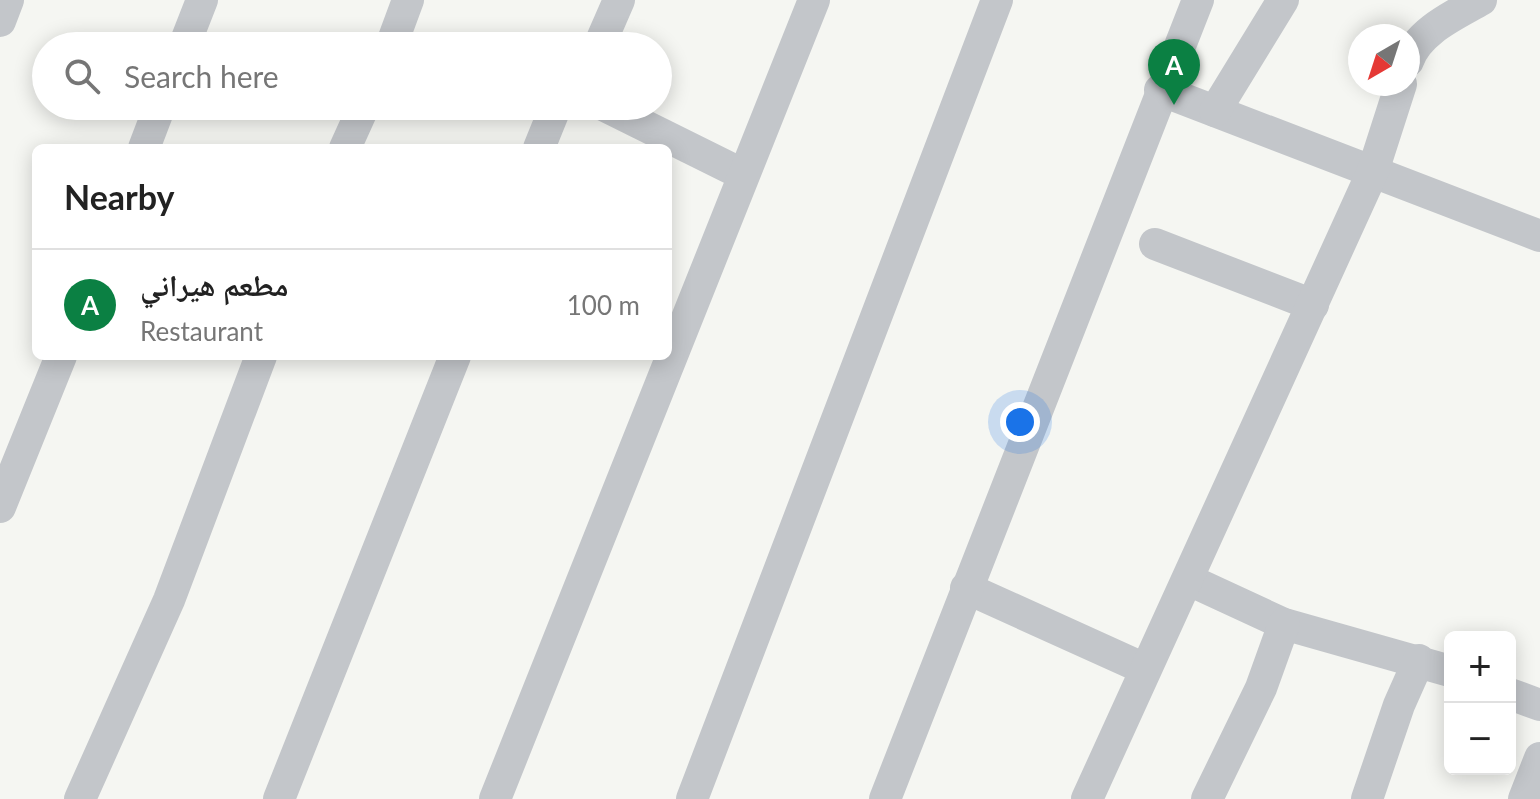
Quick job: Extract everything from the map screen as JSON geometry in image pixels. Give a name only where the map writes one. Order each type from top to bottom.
[{"type":"street","points":[[0,21],[8,0]]},
{"type":"street","points":[[189,32],[202,0]]},
{"type":"street","points":[[404,32],[408,0]]},
{"type":"street","points":[[605,32],[619,0]]},
{"type":"street","points":[[672,351],[814,0]]},
{"type":"street","points":[[692,799],[997,0]]},
{"type":"street","points":[[885,799],[1160,90],[1198,0]]},
{"type":"street","points":[[1215,111],[1283,0]]},
{"type":"street","points":[[1420,43],[1441,23],[1481,0]]},
{"type":"street","points":[[1160,90],[1540,236]]},
{"type":"street","points":[[1087,799],[1373,171],[1397,96]]},
{"type":"street","points":[[146,144],[155,120]]},
{"type":"street","points":[[347,144],[358,120]]},
{"type":"street","points":[[541,144],[550,120]]},
{"type":"street","points":[[633,120],[742,174]]},
{"type":"street","points":[[1155,244],[1313,305]]},
{"type":"street","points":[[0,507],[59,360]]},
{"type":"street","points":[[80,799],[169,600],[259,360]]},
{"type":"street","points":[[279,799],[453,360]]},
{"type":"street","points":[[495,799],[668,360]]},
{"type":"street","points":[[1189,580],[1284,624],[1444,669]]},
{"type":"street","points":[[966,588],[1145,669]]},
{"type":"street","points":[[1207,799],[1261,688],[1284,624]]},
{"type":"street","points":[[1367,799],[1399,705],[1419,660]]},
{"type":"street","points":[[1516,696],[1540,705]]},
{"type":"street","points":[[1524,799],[1540,758]]},
{"type":"place","name":"مطعم هيراني","points":[[1174,105]]}]
